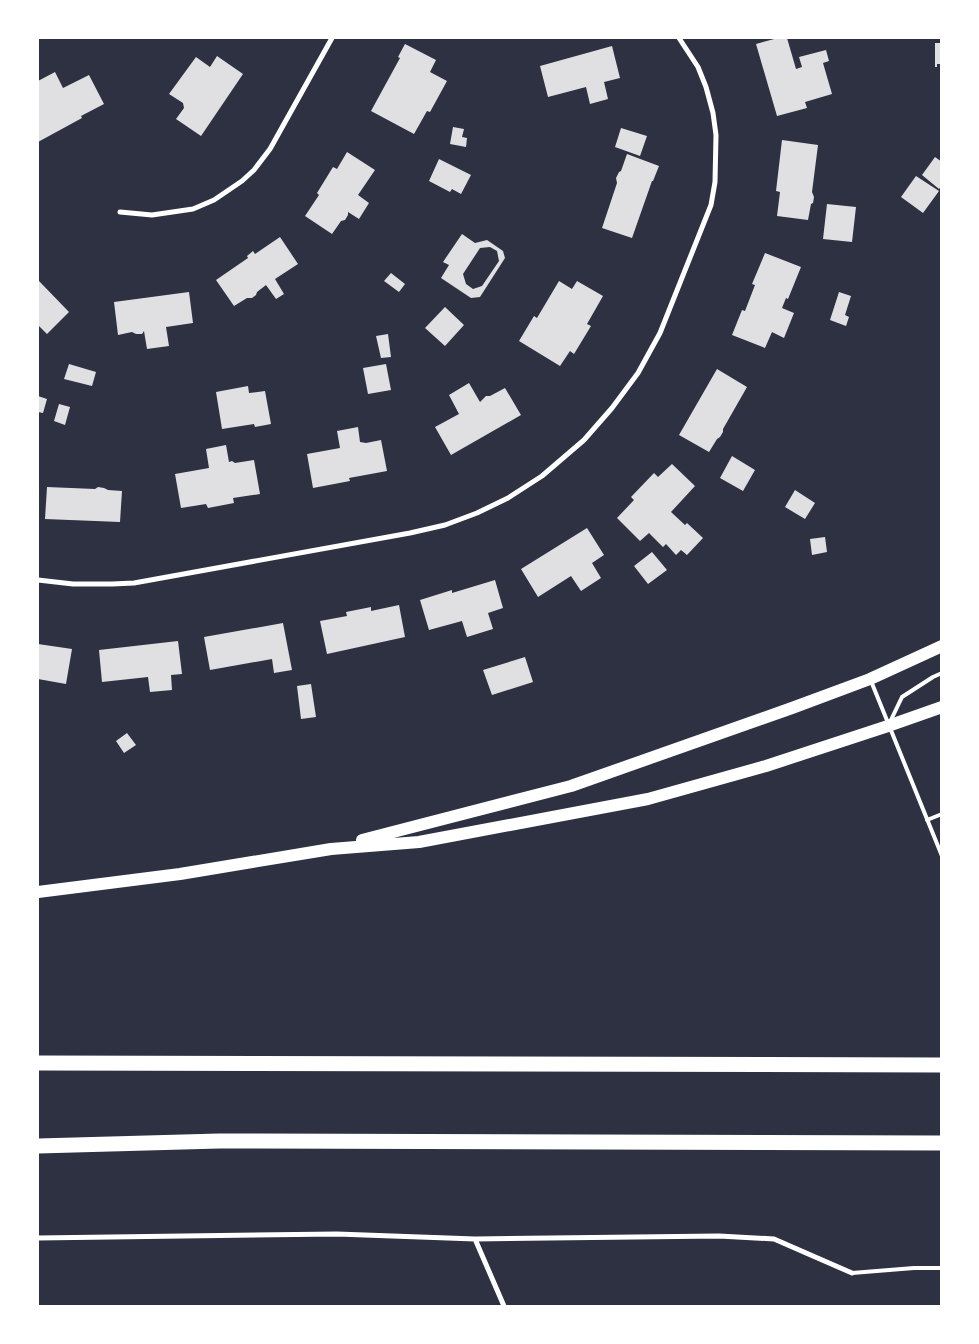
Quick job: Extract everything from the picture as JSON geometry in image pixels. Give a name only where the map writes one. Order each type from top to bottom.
[{"type":"highway","points":[[38,1063],[942,1065]]},
{"type":"highway","points":[[38,1146],[219,1141],[942,1144]]},
{"type":"main road","points":[[38,892],[180,874],[331,848],[571,786],[870,679],[942,646]]},
{"type":"main road","points":[[331,848],[419,842],[648,799],[766,766],[942,707]]},
{"type":"street","points":[[120,212],[152,216],[193,209],[214,200],[242,181],[254,170],[270,149],[332,38]]},
{"type":"street","points":[[38,580],[73,584],[134,583],[445,526],[508,498],[542,476],[584,440],[612,408],[638,373],[660,333],[711,205],[715,182],[716,135],[713,113],[698,67],[679,38]]},
{"type":"street","points":[[38,1238],[337,1234],[475,1239],[719,1236],[774,1239],[852,1273]]},
{"type":"street","points":[[475,1239],[504,1306]]},
{"type":"lane","points":[[888,726],[902,697],[942,673]]},
{"type":"lane","points":[[870,679],[942,856]]},
{"type":"lane","points":[[927,820],[942,814]]},
{"type":"lane","points":[[852,1273],[914,1268],[942,1268]]},
{"type":"building","points":[[778,38],[787,38],[796,69],[802,67],[799,57],[826,50],[829,61],[823,63],[832,94],[805,102],[807,108],[777,116],[756,44]]},
{"type":"building","points":[[935,43],[942,43],[942,64],[937,64],[937,67],[935,67]]},
{"type":"building","points":[[405,44],[436,60],[430,72],[447,81],[430,112],[427,111],[414,134],[371,111],[400,58],[398,57]]},
{"type":"building","points":[[612,46],[620,78],[604,82],[608,99],[590,104],[586,87],[548,97],[540,66]]},
{"type":"building","points":[[217,56],[243,74],[201,136],[176,119],[184,108],[183,103],[169,94],[196,57],[210,67]]},
{"type":"building","points":[[55,72],[63,88],[89,75],[104,104],[38,142],[38,81]]},
{"type":"building","points":[[453,127],[464,129],[462,137],[467,138],[466,147],[450,144]]},
{"type":"building","points":[[621,128],[647,136],[640,156],[615,147]]},
{"type":"building","points":[[782,140],[818,145],[812,192],[814,197],[808,220],[777,216],[780,192],[776,191]]},
{"type":"building","points":[[347,152],[375,170],[358,195],[369,203],[359,219],[348,212],[345,220],[341,221],[332,234],[305,216],[319,195],[317,193],[333,167],[337,169]]},
{"type":"building","points":[[627,154],[659,166],[632,238],[602,228],[617,183],[616,178],[621,171]]},
{"type":"building","points":[[935,157],[942,162],[942,185],[939,189],[922,175]]},
{"type":"building","points":[[439,159],[471,175],[461,194],[452,189],[450,192],[429,181]]},
{"type":"building","points":[[916,176],[939,191],[923,213],[901,197]]},
{"type":"building","points":[[827,204],[856,207],[852,242],[823,239]]},
{"type":"building","points":[[462,234],[475,243],[487,240],[503,251],[505,258],[480,297],[471,298],[441,278],[449,265],[443,262]],"holes":[[[490,247],[497,251],[499,261],[482,286],[473,289],[466,284],[463,274],[480,248]]]},
{"type":"building","points":[[280,237],[298,264],[275,279],[284,294],[276,299],[266,285],[252,298],[247,298],[234,306],[216,280],[248,258],[247,256],[253,251],[255,254]]},
{"type":"building","points":[[765,253],[801,267],[788,299],[786,298],[782,308],[794,313],[784,338],[772,332],[765,348],[732,335],[742,310],[745,311],[755,285],[752,284]]},
{"type":"building","points":[[391,273],[405,284],[399,292],[384,281]]},
{"type":"building","points":[[38,280],[69,312],[47,334],[38,325]]},
{"type":"building","points":[[559,281],[572,289],[577,281],[603,296],[587,324],[591,326],[574,354],[570,351],[560,366],[519,341],[534,316],[537,318]]},
{"type":"building","points":[[189,292],[193,323],[166,327],[169,346],[147,349],[144,331],[142,334],[132,332],[118,335],[114,302]]},
{"type":"building","points":[[839,292],[851,296],[845,315],[849,317],[846,326],[830,320]]},
{"type":"building","points":[[445,307],[464,325],[445,346],[425,328]]},
{"type":"building","points":[[388,334],[391,357],[381,358],[376,336]]},
{"type":"building","points":[[69,364],[96,372],[92,386],[64,379]]},
{"type":"building","points":[[386,364],[391,390],[368,394],[363,368]]},
{"type":"building","points":[[717,369],[747,387],[723,432],[709,452],[679,435]]},
{"type":"building","points":[[469,383],[480,402],[486,396],[490,396],[505,388],[521,415],[451,455],[435,427],[459,414],[449,395]]},
{"type":"building","points":[[248,386],[249,393],[265,391],[271,424],[255,427],[254,424],[222,429],[216,392]]},
{"type":"building","points":[[38,396],[47,399],[43,413],[38,412]]},
{"type":"building","points":[[59,404],[70,407],[65,425],[54,421]]},
{"type":"building","points":[[358,427],[360,442],[366,443],[381,440],[387,471],[349,478],[350,481],[313,488],[307,454],[340,448],[337,431]]},
{"type":"building","points":[[226,445],[229,462],[254,460],[260,494],[233,498],[234,503],[208,508],[206,504],[181,508],[175,474],[209,468],[206,449]]},
{"type":"building","points":[[732,456],[755,470],[743,491],[720,478]]},
{"type":"building","points":[[672,464],[695,486],[671,512],[685,525],[687,523],[703,538],[687,555],[681,550],[676,555],[666,544],[663,547],[649,533],[640,541],[617,518],[634,500],[631,497],[654,473],[658,477]]},
{"type":"building","points":[[47,487],[95,489],[98,487],[122,491],[120,522],[45,519]]},
{"type":"building","points":[[795,490],[815,503],[805,519],[785,507]]},
{"type":"building","points":[[587,528],[604,555],[592,563],[601,578],[581,591],[571,576],[538,597],[521,569]]},
{"type":"building","points":[[825,537],[827,552],[812,555],[810,539]]},
{"type":"building","points":[[652,552],[667,570],[648,584],[634,566]]},
{"type":"building","points":[[495,580],[503,608],[488,613],[493,629],[467,637],[462,621],[429,630],[420,600]]},
{"type":"building","points":[[399,605],[405,637],[327,654],[320,621],[347,616],[346,612],[371,607],[371,611]]},
{"type":"building","points":[[283,623],[292,670],[274,673],[272,659],[210,670],[204,637]]},
{"type":"building","points":[[178,641],[182,674],[171,675],[172,690],[150,692],[148,677],[102,682],[99,650]]},
{"type":"building","points":[[38,644],[72,649],[66,684],[38,679]]},
{"type":"building","points":[[525,657],[533,682],[492,695],[483,670]]},
{"type":"building","points":[[311,684],[316,717],[301,719],[297,686]]},
{"type":"building","points":[[127,733],[136,745],[124,753],[116,741]]}]
